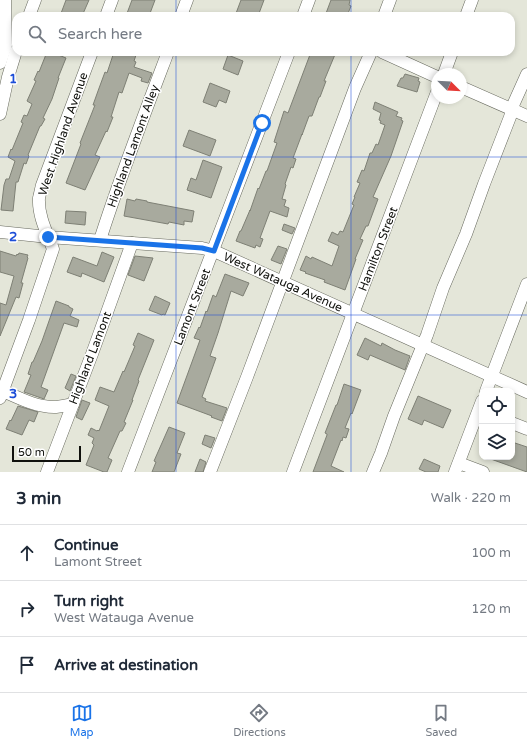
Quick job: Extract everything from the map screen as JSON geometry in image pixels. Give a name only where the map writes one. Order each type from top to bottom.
[{"type":"street","points":[[0,63],[6,45],[5,0]]},
{"type":"street","points":[[30,12],[35,0]]},
{"type":"street","points":[[108,12],[112,0]]},
{"type":"street","points":[[182,12],[187,0]]},
{"type":"street","points":[[304,12],[309,0]]},
{"type":"street","points":[[386,12],[390,0]]},
{"type":"street","points":[[468,12],[472,0]]},
{"type":"street","points":[[0,114],[15,56]]},
{"type":"street","name":"West Highland Avenue","points":[[1,394],[29,320],[53,249],[44,227],[40,207],[39,197],[42,185],[90,56]]},
{"type":"street","name":"Highland Lamont Alley","points":[[100,240],[112,201],[166,56]]},
{"type":"street","name":"Lamont Street","points":[[128,472],[287,56]]},
{"type":"street","points":[[210,472],[355,88],[369,56]]},
{"type":"street","points":[[391,56],[431,73]]},
{"type":"street","points":[[446,68],[451,56]]},
{"type":"street","points":[[373,472],[466,234],[514,103],[527,74]]},
{"type":"street","points":[[467,90],[527,116]]},
{"type":"street","name":"Hamilton Street","points":[[293,472],[432,104]]},
{"type":"street","name":"West Watauga Avenue","points":[[0,232],[202,248],[214,251],[527,392]]},
{"type":"street","name":"Highland Lamont","points":[[47,472],[132,243]]},
{"type":"street","points":[[487,388],[527,284]]},
{"type":"street","points":[[1,394],[40,406],[55,407],[73,404]]},
{"type":"street","points":[[479,412],[457,467],[483,472]]},
{"type":"street","points":[[514,424],[527,429]]},
{"type":"building","points":[[66,0],[89,0],[84,12],[62,12]]},
{"type":"building","points":[[132,0],[155,0],[150,12],[128,12]]},
{"type":"building","points":[[241,0],[264,0],[260,12],[236,12]]},
{"type":"building","points":[[331,0],[350,0],[349,5],[351,6],[349,12],[326,12]]},
{"type":"building","points":[[45,56],[61,56],[66,58],[52,99],[43,118],[45,119],[40,126],[28,155],[26,164],[24,163],[18,182],[16,182],[13,211],[1,210],[4,185],[6,179],[9,179],[15,161],[8,157],[23,123],[21,122],[24,115],[27,116],[32,104],[27,101],[36,81],[34,80],[38,71],[39,72]]},
{"type":"building","points":[[113,56],[136,56],[134,61],[136,62],[134,67],[152,73],[148,83],[141,81],[142,78],[129,73],[122,93],[119,92],[111,117],[113,117],[107,132],[106,131],[95,155],[100,157],[85,190],[66,183],[95,105],[93,105],[105,72],[107,73]]},
{"type":"building","points":[[228,56],[243,61],[238,75],[223,69]]},
{"type":"building","points":[[309,56],[334,56],[324,81],[326,81],[320,97],[312,116],[309,116],[302,134],[293,158],[296,159],[293,168],[291,167],[285,184],[282,199],[286,200],[284,206],[289,208],[287,217],[270,211],[260,238],[263,239],[260,247],[256,245],[255,248],[236,241],[250,211],[258,188],[259,189],[267,171],[277,143],[274,142],[284,111],[288,113]]},
{"type":"building","points":[[405,74],[419,78],[418,81],[420,82],[417,92],[397,86]]},
{"type":"building","points":[[210,83],[230,91],[226,103],[219,100],[216,107],[203,102]]},
{"type":"building","points":[[375,102],[398,112],[396,116],[402,118],[401,120],[403,121],[391,156],[373,197],[378,199],[368,226],[366,226],[360,239],[363,240],[345,290],[324,282],[325,280],[300,270],[306,256],[311,259],[312,257],[332,266],[339,246],[328,241],[332,232],[338,235],[340,231],[343,232],[354,205],[352,204],[360,183],[357,182],[362,170],[364,171],[370,153],[372,153],[376,144],[378,145],[385,125],[380,123],[381,121],[379,120],[381,113],[373,109]]},
{"type":"building","points":[[189,130],[216,140],[210,156],[183,146]]},
{"type":"building","points":[[203,160],[222,167],[211,198],[187,190],[191,178],[196,180]]},
{"type":"building","points":[[127,199],[135,201],[136,199],[194,211],[192,222],[184,221],[184,225],[169,222],[168,224],[124,216]]},
{"type":"building","points":[[66,211],[86,212],[85,225],[65,223]]},
{"type":"building","points":[[284,224],[295,228],[292,234],[282,230]]},
{"type":"building","points":[[278,246],[287,249],[281,264],[271,260]]},
{"type":"building","points":[[0,251],[16,256],[19,253],[28,255],[28,258],[21,283],[23,283],[19,298],[16,297],[0,336],[0,303],[6,305],[14,276],[0,272]]},
{"type":"building","points":[[102,252],[114,257],[104,282],[82,273],[81,277],[67,272],[73,257],[97,266]]},
{"type":"building","points":[[135,256],[153,258],[144,281],[128,275]]},
{"type":"building","points":[[225,274],[249,283],[243,296],[231,291],[210,356],[216,358],[202,397],[206,399],[205,401],[227,408],[222,421],[177,403],[200,340],[194,338],[199,327],[200,328],[213,295],[216,297]]},
{"type":"building","points":[[155,296],[170,303],[165,315],[149,310]]},
{"type":"building","points":[[56,301],[73,309],[70,316],[79,320],[77,327],[64,323],[41,387],[48,390],[44,399],[24,392],[31,375],[28,374],[32,362],[42,341]]},
{"type":"building","points":[[138,333],[154,340],[138,380],[139,381],[133,400],[124,422],[126,423],[122,431],[120,431],[108,458],[112,460],[107,472],[104,472],[86,465],[94,445],[92,443],[94,438],[88,435],[91,428],[99,431],[109,406],[95,400],[100,387],[114,392],[135,346],[133,345]]},
{"type":"building","points":[[365,338],[381,346],[382,343],[410,356],[405,370],[370,355],[368,360],[357,355]]},
{"type":"building","points":[[71,374],[76,376],[70,391],[65,388]]},
{"type":"building","points":[[344,384],[361,390],[345,428],[349,429],[346,438],[343,437],[342,441],[341,440],[331,466],[344,472],[313,472],[327,435],[325,433]]},
{"type":"building","points":[[418,396],[451,410],[443,428],[424,420],[422,425],[408,419]]},
{"type":"building","points":[[82,400],[90,403],[82,420],[76,417]]},
{"type":"building","points":[[18,406],[38,412],[34,422],[29,420],[22,435],[6,429]]},
{"type":"building","points":[[169,427],[185,433],[177,453],[181,454],[174,472],[152,472],[156,462],[154,461]]},
{"type":"building","points":[[205,435],[215,438],[211,448],[202,444]]},
{"type":"building","points":[[515,443],[527,447],[527,472],[494,460],[515,460]]},
{"type":"building","points":[[200,459],[206,462],[203,472],[195,472]]},
{"type":"building","points":[[424,459],[440,466],[438,472],[426,472],[419,469]]},
{"type":"route","points":[[48,237],[202,248],[214,251],[262,123]]}]
